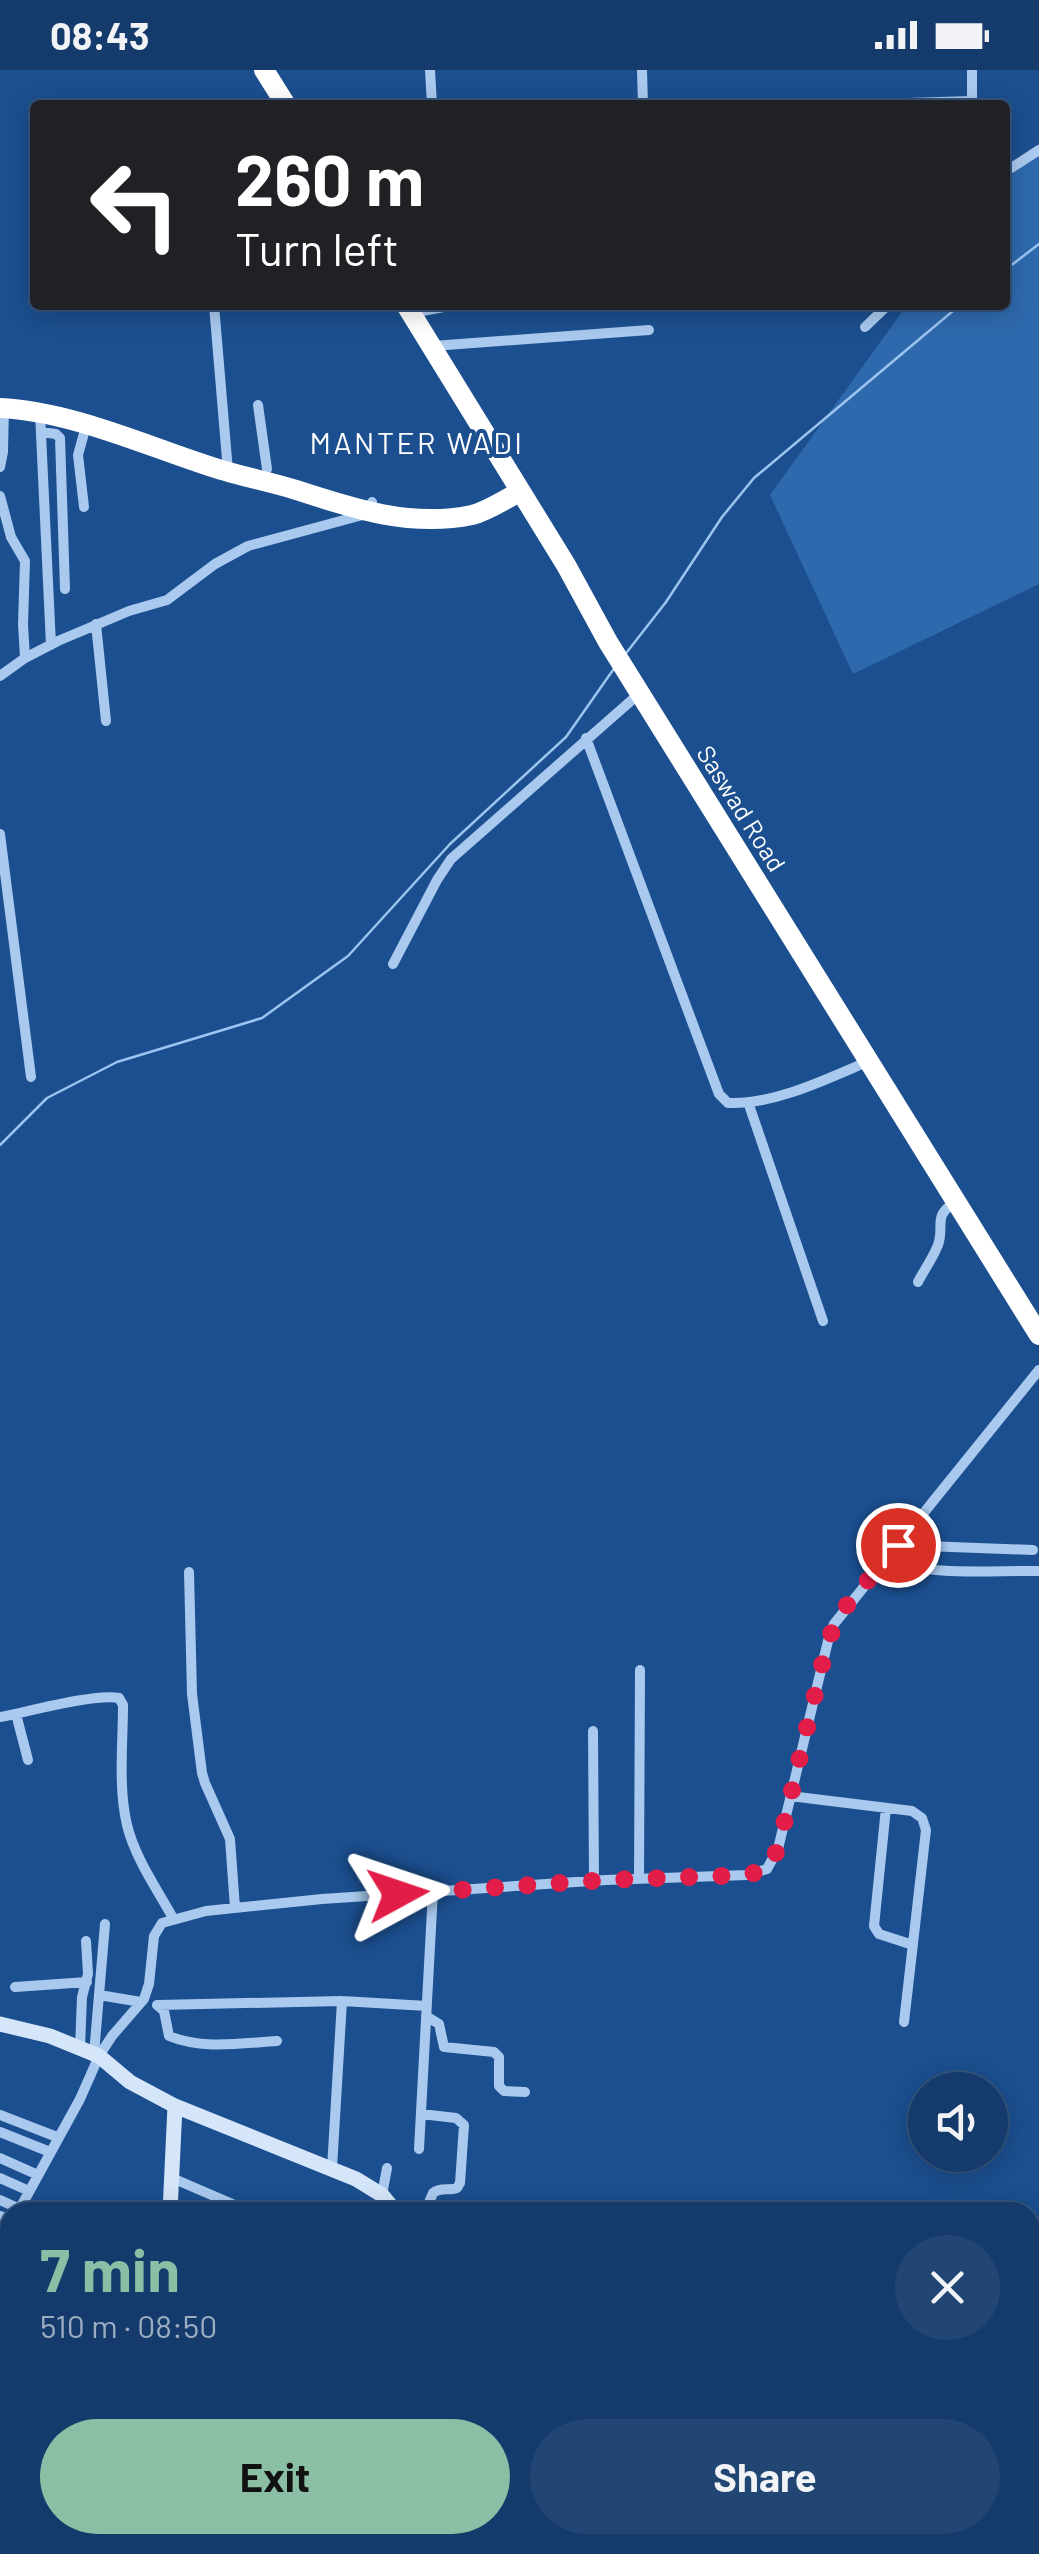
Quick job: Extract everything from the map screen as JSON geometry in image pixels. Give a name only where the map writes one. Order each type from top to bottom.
[{"type":"highway","points":[[270,74],[283,100]]},
{"type":"highway","name":"Saswad Road","points":[[409,310],[566,565],[608,642],[1039,1335]]},
{"type":"highway","points":[[2,404],[40,423],[127,434]]},
{"type":"highway","points":[[2,404],[40,405],[268,481],[408,518],[475,514],[517,487]]},
{"type":"highway","points":[[228,465],[266,469],[371,508]]},
{"type":"street","points":[[430,70],[432,100]]},
{"type":"street","points":[[642,70],[643,100]]},
{"type":"street","points":[[972,70],[972,100]]},
{"type":"street","points":[[1010,169],[1039,150]]},
{"type":"street","points":[[214,310],[228,465]]},
{"type":"street","points":[[865,327],[883,310]]},
{"type":"street","points":[[432,346],[649,330]]},
{"type":"street","points":[[0,468],[2,404]]},
{"type":"street","points":[[258,405],[266,469]]},
{"type":"street","points":[[40,423],[60,438],[65,589]]},
{"type":"street","points":[[40,423],[51,645]]},
{"type":"street","points":[[84,507],[78,450],[86,426]]},
{"type":"street","points":[[0,496],[11,537],[25,561],[22,624],[26,658]]},
{"type":"street","points":[[0,676],[26,658],[96,624],[167,600],[215,564],[248,546],[371,508]]},
{"type":"street","points":[[96,624],[106,721]]},
{"type":"street","points":[[394,964],[436,880],[452,859],[641,692]]},
{"type":"street","points":[[586,738],[719,1094],[728,1103],[748,1102],[816,1084],[869,1062]]},
{"type":"street","points":[[0,834],[31,1077]]},
{"type":"street","points":[[748,1102],[822,1322]]},
{"type":"street","points":[[918,1282],[940,1242],[940,1215],[956,1202]]},
{"type":"street","points":[[91,2053],[112,2036],[142,2000],[149,1984],[154,1936],[162,1923],[173,1918],[206,1911],[433,1890],[747,1875],[767,1869],[778,1849],[834,1624],[1039,1370]]},
{"type":"street","points":[[898,1545],[1034,1550]]},
{"type":"street","points":[[887,1559],[906,1568],[925,1570],[1039,1571]]},
{"type":"street","points":[[189,1572],[192,1694],[202,1773],[230,1840],[235,1908]]},
{"type":"street","points":[[638,1879],[640,1670]]},
{"type":"street","points":[[0,1717],[85,1700],[119,1698],[123,1705],[123,1802],[127,1826],[173,1918]]},
{"type":"street","points":[[16,1714],[28,1760]]},
{"type":"street","points":[[593,1730],[594,1880]]},
{"type":"street","points":[[790,1796],[912,1811],[922,1818],[926,1830],[904,2022]]},
{"type":"street","points":[[886,1808],[874,1926],[879,1934],[913,1945]]},
{"type":"street","points":[[418,2149],[433,1890]]},
{"type":"street","points":[[24,2202],[80,2100],[91,2053],[105,1924]]},
{"type":"street","points":[[86,1941],[87,1982],[82,1997],[91,2053]]},
{"type":"street","points":[[16,1987],[87,1982]]},
{"type":"street","points":[[99,1995],[158,2006],[164,2011],[169,2036],[174,2039],[200,2044],[277,2041]]},
{"type":"street","points":[[332,2168],[342,2001]]},
{"type":"street","points":[[158,2006],[342,2001],[426,2011],[439,2024],[444,2047],[494,2052],[499,2057],[499,2086],[504,2091],[526,2092]]},
{"type":"street","points":[[0,2024],[50,2036],[91,2053],[130,2082],[176,2106],[332,2168],[356,2179],[388,2202]]},
{"type":"street","points":[[171,2202],[176,2106]]},
{"type":"street","points":[[0,2114],[57,2138]]},
{"type":"street","points":[[421,2114],[456,2118],[464,2125],[458,2188],[433,2193],[429,2202]]},
{"type":"street","points":[[0,2132],[50,2152]]},
{"type":"street","points":[[0,2158],[38,2175]]},
{"type":"street","points":[[382,2195],[387,2168]]},
{"type":"street","points":[[0,2178],[29,2192]]},
{"type":"street","points":[[172,2178],[225,2202]]},
{"type":"shaded area","points":[[1039,143],[1039,584],[853,674],[770,495],[903,310],[1010,310],[1010,178]]},
{"type":"waterway","points":[[1010,266],[1039,244]]},
{"type":"waterway","points":[[627,652],[754,478],[954,310]]},
{"type":"waterway","points":[[0,1145],[47,1098],[117,1062],[262,1018],[348,956],[450,844],[566,737],[613,670]]},
{"type":"district","name":"MANTER WADI","points":[[417,442]]},
{"type":"route","points":[[398,1894],[747,1875],[767,1869],[778,1849],[834,1624],[898,1545]]}]
